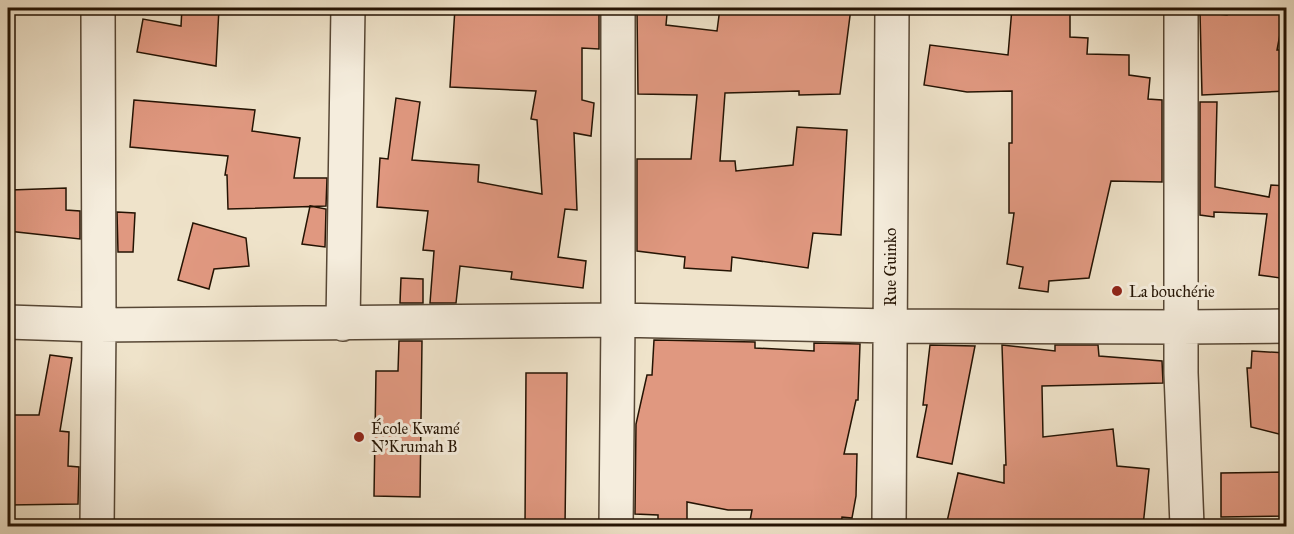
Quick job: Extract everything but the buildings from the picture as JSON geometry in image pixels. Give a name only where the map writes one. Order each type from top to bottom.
[{"type":"street","points":[[97,526],[98,8]]},
{"type":"street","points":[[343,324],[348,8]]},
{"type":"street","points":[[616,526],[618,8]]},
{"type":"street","name":"Rue Guinko","points":[[889,526],[892,8]]},
{"type":"street","points":[[1181,8],[1181,373],[1187,526]]},
{"type":"street","points":[[8,322],[99,325],[618,320],[890,326],[1287,326]]},
{"type":"place","name":"La bouchérie","points":[[1117,291]]},
{"type":"place","name":"École Kwamé N'Krumah B","points":[[359,437]]}]
